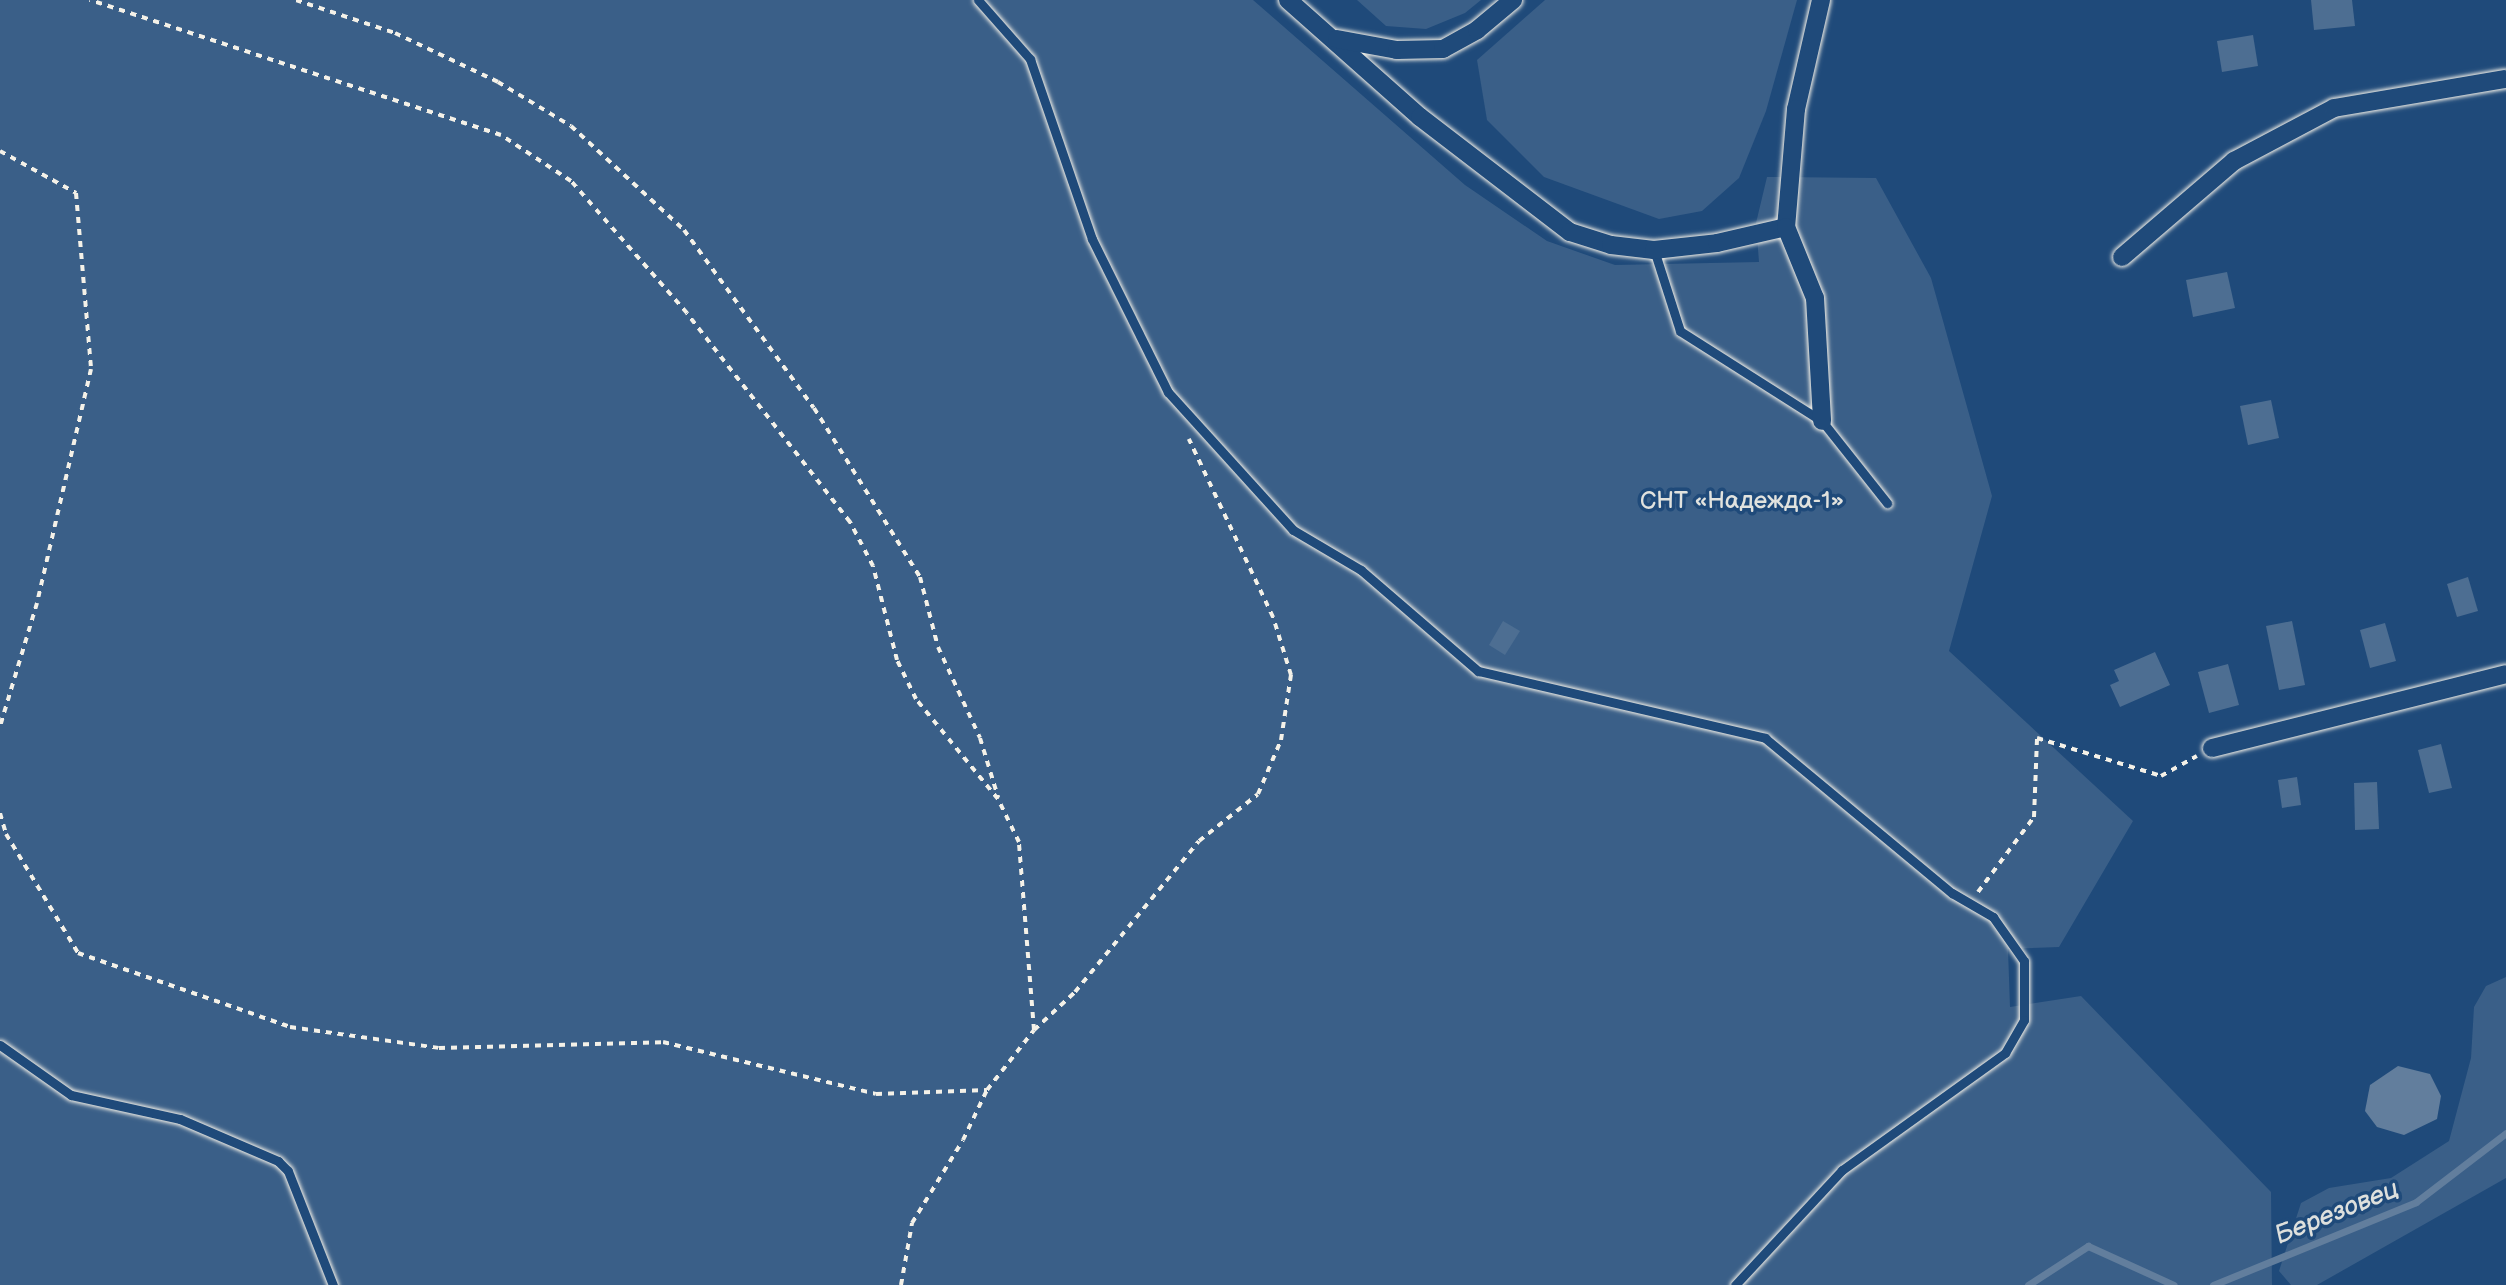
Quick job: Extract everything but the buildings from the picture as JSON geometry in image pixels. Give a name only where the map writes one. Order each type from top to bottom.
[{"type":"street","points":[[1288,0],[1420,117],[1570,232],[1611,245],[1654,250],[1717,243],[1786,227]]},
{"type":"street","points":[[1331,37],[1397,50],[1443,49],[1477,30],[1513,0]]},
{"type":"street","points":[[1821,0],[1796,109],[1786,227],[1815,298],[1822,421]]},
{"type":"street","points":[[2122,257],[2234,161],[2334,108],[2506,79]]},
{"type":"street","points":[[2212,748],[2506,674]]},
{"type":"lane","points":[[978,0],[1030,59],[1092,239],[1168,392],[1293,530],[1361,570],[1478,671],[1765,738],[1969,903],[1993,917],[2024,961],[2024,1020],[2005,1053],[1842,1170],[1735,1285]]},
{"type":"lane","points":[[1654,250],[1680,331],[1822,421],[1887,503]]},
{"type":"lane","points":[[0,1045],[71,1095],[180,1119],[278,1161],[288,1171],[333,1285]]},
{"type":"path","points":[[90,0],[501,135],[571,181],[687,313],[850,522],[873,566],[897,660],[916,699],[998,799]]},
{"type":"path","points":[[296,0],[395,33],[498,82],[571,126],[684,230],[814,408],[920,577],[938,647],[980,738],[998,799],[1019,842],[1034,1030]]},
{"type":"path","points":[[0,151],[76,193],[91,369],[37,603],[0,726]]},
{"type":"path","points":[[901,1285],[912,1223],[963,1140],[987,1090],[1034,1030],[1075,992],[1199,841],[1258,794],[1281,740],[1291,675],[1287,661],[1273,617],[1185,431]]},
{"type":"path","points":[[1969,903],[2034,817],[2037,738],[2161,776],[2212,748]]},
{"type":"path","points":[[0,813],[6,834],[78,953],[290,1027],[439,1048],[663,1042],[876,1094],[987,1090]]},
{"type":"green space","name":"СНТ «Надежда-1»","points":[[0,0],[1253,0],[1465,185],[1547,241],[1615,265],[1759,262],[1756,223],[1767,177],[1876,178],[1931,278],[1992,496],[1949,651],[2133,821],[2059,947],[2008,949],[2010,1007],[2081,996],[2271,1192],[2272,1285],[0,1285]]},
{"type":"green space","points":[[1357,0],[1481,0],[1465,13],[1426,29],[1386,26]]},
{"type":"green space","points":[[1545,0],[1797,0],[1766,111],[1739,178],[1702,211],[1659,219],[1544,177],[1487,120],[1477,60]]},
{"type":"green space","points":[[2506,977],[2506,1178],[2317,1285],[2291,1285],[2279,1271],[2301,1203],[2329,1188],[2391,1178],[2449,1141],[2471,1058],[2474,1007],[2486,986]]},
{"type":"shaded area","points":[[2398,1066],[2430,1074],[2441,1096],[2437,1119],[2404,1135],[2377,1127],[2365,1111],[2370,1085]]},
{"type":"waterway","name":"Березовец","points":[[2213,1285],[2416,1202],[2506,1133]]},
{"type":"waterway","name":"Березовец","points":[[2028,1285],[2088,1246],[2174,1285]]}]
